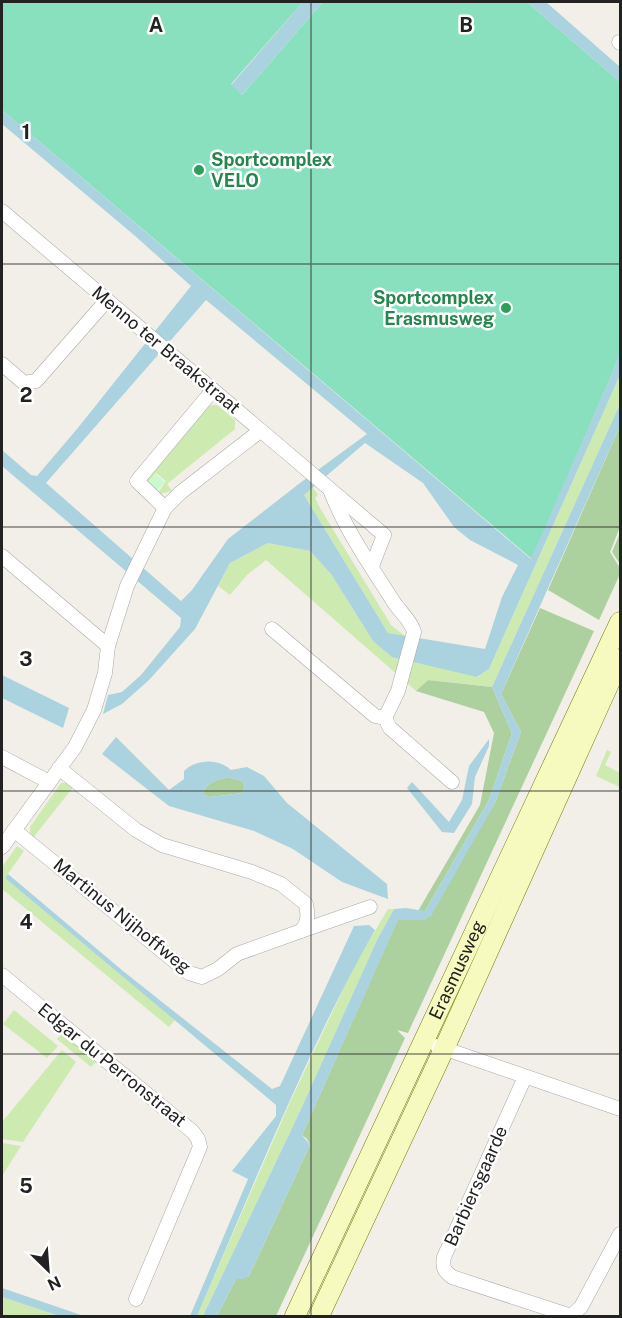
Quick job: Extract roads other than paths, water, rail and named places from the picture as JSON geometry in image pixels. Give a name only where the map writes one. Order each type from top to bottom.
[{"type":"main road","name":"Erasmusweg","points":[[296,1317],[619,630]]},
{"type":"main road","name":"Erasmusweg","points":[[319,1317],[444,1049],[621,659]]},
{"type":"street","name":"Menno ter Braakstraat","points":[[2,211],[384,535],[372,566]]},
{"type":"street","points":[[2,364],[24,383],[36,381],[107,300]]},
{"type":"street","points":[[165,508],[137,481],[213,390]]},
{"type":"street","points":[[2,847],[75,747],[94,710],[105,673],[108,646],[127,586],[165,508],[180,493],[260,431]]},
{"type":"street","name":"Menno ter Braakstraat","points":[[328,488],[339,514],[414,632],[398,691],[385,718]]},
{"type":"street","points":[[2,556],[108,646]]},
{"type":"street","points":[[272,629],[375,716],[385,718],[390,728],[452,782]]},
{"type":"street","points":[[2,757],[49,782]]},
{"type":"street","points":[[59,768],[136,830],[162,845],[252,872],[281,884],[330,921]]},
{"type":"street","name":"Martinus Nijhoffweg","points":[[14,830],[189,973],[202,977],[218,969],[237,954],[370,907]]},
{"type":"street","points":[[301,931],[308,919],[306,904]]},
{"type":"street","name":"Edgar du Perronstraat","points":[[2,975],[198,1138],[200,1147],[136,1299]]},
{"type":"street","points":[[424,1042],[621,1108]]},
{"type":"street","name":"Barbiersgaarde","points":[[525,1077],[442,1266],[452,1277],[571,1316]]},
{"type":"street","points":[[571,1316],[581,1307],[621,1234]]},
{"type":"water","points":[[303,2],[323,2],[242,95],[231,85]]},
{"type":"water","points":[[527,2],[546,2],[620,67],[620,82]]},
{"type":"water","points":[[2,110],[531,559],[620,355],[620,375],[489,669],[477,677],[392,657],[373,641],[331,574],[310,551],[268,543],[230,563],[195,629],[149,680],[122,704],[103,714],[108,695],[122,692],[141,675],[180,627],[181,618],[2,466],[2,450],[31,475],[37,476],[191,286],[2,124]],"holes":[[[206,300],[367,434],[228,539],[192,590],[181,601],[46,483]],[[365,443],[423,483],[454,527],[470,540],[518,565],[502,597],[485,649],[388,633],[304,495]]]},
{"type":"water","points":[[620,404],[620,426],[501,694],[521,732],[495,803],[431,916],[424,920],[398,920],[302,1135],[310,1145],[249,1276],[236,1279],[217,1316],[203,1316],[301,1109],[377,940],[394,909],[425,911],[489,800],[512,733],[492,687]]},
{"type":"water","points":[[2,675],[69,708],[63,728],[2,698]]},
{"type":"water","points":[[116,737],[169,790],[184,779],[184,771],[201,762],[220,763],[231,770],[247,767],[264,776],[287,803],[387,884],[388,899],[342,882],[293,849],[254,831],[169,806],[102,754]],"holes":[[[227,777],[242,781],[245,787],[242,793],[209,797],[203,794],[209,785],[219,779]]]},
{"type":"water","points":[[489,739],[489,746],[475,777],[472,804],[454,833],[442,832],[407,788],[412,782],[449,822],[462,800],[469,766]]},
{"type":"water","points":[[8,874],[123,971],[272,1089],[280,1086],[354,926],[369,925],[375,930],[303,1072],[197,1316],[190,1316],[248,1179],[232,1171],[276,1116],[276,1105],[5,878]]},
{"type":"water","points":[[2,1288],[84,1316],[59,1316],[2,1297]]},
{"type":"place","name":"Sportcomplex VELO","points":[[199,170]]},
{"type":"place","name":"Sportcomplex Erasmusweg","points":[[506,308]]}]
